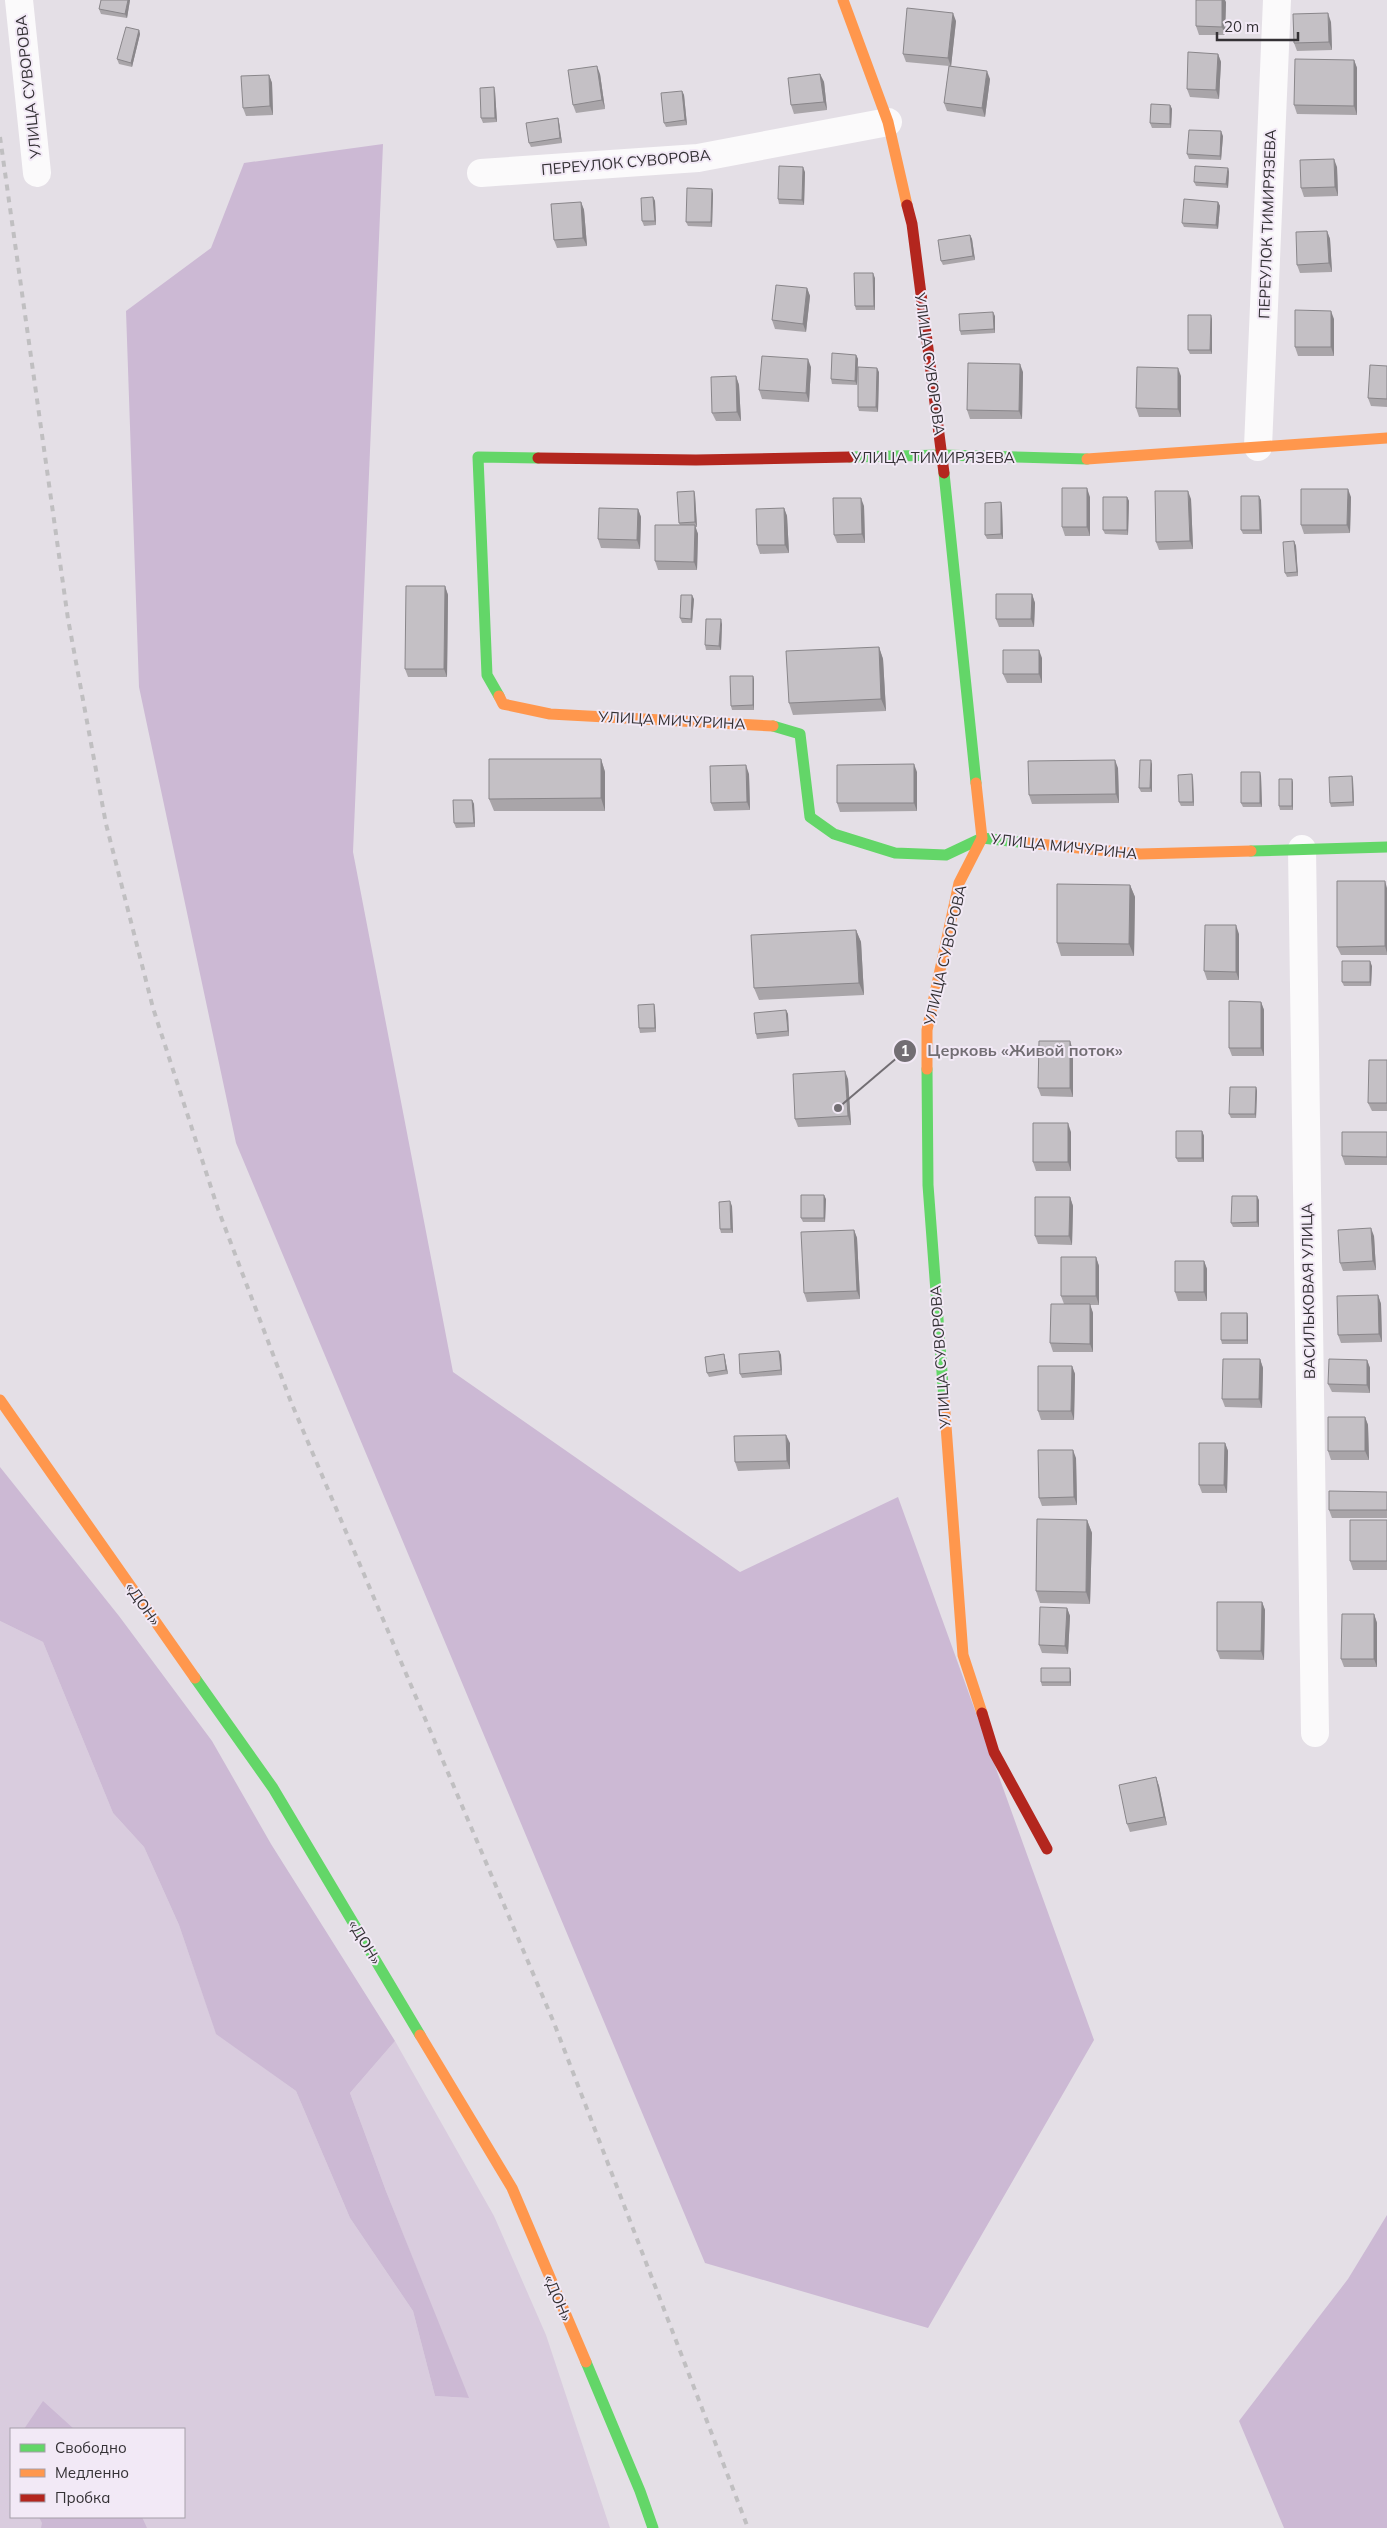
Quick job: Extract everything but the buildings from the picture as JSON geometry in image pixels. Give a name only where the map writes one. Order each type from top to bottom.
[{"type":"main road","name":"УЛИЦА СУВОРОВА","points":[[843,0],[888,122],[912,224],[942,455],[982,838],[959,883],[927,1030],[928,1185],[963,1655],[994,1752],[1047,1849]]},
{"type":"main road","name":"УЛИЦА ТИМИРЯЗЕВА","points":[[487,675],[478,457],[696,460],[942,455],[1098,459],[1387,438]]},
{"type":"main road","name":"УЛИЦА МИЧУРИНА","points":[[487,675],[503,704],[550,714],[770,725],[800,734],[810,817],[834,834],[895,853],[946,855],[982,838],[1140,854],[1387,847]]},
{"type":"main road","name":"«ДОН»","points":[[0,1400],[273,1788],[512,2188],[640,2491],[653,2528]]},
{"type":"street","name":"УЛИЦА СУВОРОВА","points":[[19,0],[37,173]]},
{"type":"street","name":"ПЕРЕУЛОК ТИМИРЯЗЕВА","points":[[1258,448],[1277,0]]},
{"type":"street","name":"ПЕРЕУЛОК СУВОРОВА","points":[[481,173],[698,158],[888,122]]},
{"type":"street","name":"ВАСИЛЬКОВАЯ УЛИЦА","points":[[1302,849],[1315,1733]]},
{"type":"shaded area","points":[[383,144],[353,852],[453,1372],[740,1572],[898,1497],[1094,2040],[928,2328],[705,2263],[236,1143],[139,687],[126,311],[211,248],[244,163]]},
{"type":"shaded area","points":[[0,1467],[119,1616],[212,1741],[271,1844],[395,2041],[350,2093],[386,2191],[469,2398],[435,2396],[413,2311],[350,2218],[296,2091],[216,2034],[179,1925],[144,1847],[113,1813],[43,1642],[0,1621]]},
{"type":"shaded area","points":[[0,1621],[43,1642],[113,1813],[144,1847],[179,1925],[216,2033],[296,2091],[350,2218],[413,2311],[435,2396],[468,2398],[386,2191],[350,2093],[395,2041],[494,2216],[546,2335],[610,2528],[0,2528]]},
{"type":"shaded area","points":[[1387,2215],[1387,2528],[1284,2528],[1239,2421],[1348,2279]]},
{"type":"shaded area","points":[[43,2401],[73,2428],[25,2428]]},
{"type":"shaded area","points":[[40,2518],[142,2518],[147,2528],[41,2528],[42,2523]]},
{"type":"railway","points":[[0,137],[68,619],[106,824],[153,1008],[218,1209],[291,1402],[554,2023],[748,2528]]},
{"type":"traffic: fast","points":[[850,457],[942,455],[1087,459]]},
{"type":"traffic: fast","points":[[499,696],[487,675],[478,457],[538,458]]},
{"type":"traffic: fast","points":[[944,473],[976,783]]},
{"type":"traffic: fast","points":[[773,726],[800,734],[810,817],[834,834],[895,853],[946,855],[982,838],[1028,843]]},
{"type":"traffic: fast","points":[[1251,851],[1387,847]]},
{"type":"traffic: fast","points":[[927,1069],[928,1185],[944,1399]]},
{"type":"traffic: fast","points":[[195,1678],[273,1788],[420,2035]]},
{"type":"traffic: fast","points":[[586,2362],[640,2491],[653,2528]]},
{"type":"traffic: slow","points":[[843,0],[888,122],[907,205]]},
{"type":"traffic: slow","points":[[1087,459],[1387,438]]},
{"type":"traffic: slow","points":[[499,696],[503,704],[550,714],[773,726]]},
{"type":"traffic: slow","points":[[927,1069],[927,1030],[959,883],[982,838],[976,783]]},
{"type":"traffic: slow","points":[[1028,843],[1140,854],[1251,851]]},
{"type":"traffic: slow","points":[[944,1399],[963,1655],[982,1713]]},
{"type":"traffic: slow","points":[[0,1400],[195,1678]]},
{"type":"traffic: slow","points":[[420,2035],[512,2188],[586,2362]]},
{"type":"traffic: jam","points":[[907,205],[912,224],[944,473]]},
{"type":"traffic: jam","points":[[538,458],[696,460],[850,457]]},
{"type":"traffic: jam","points":[[982,1713],[994,1752],[1047,1849]]},
{"type":"place","name":"Церковь «Живой поток»","points":[[838,1108]]}]
